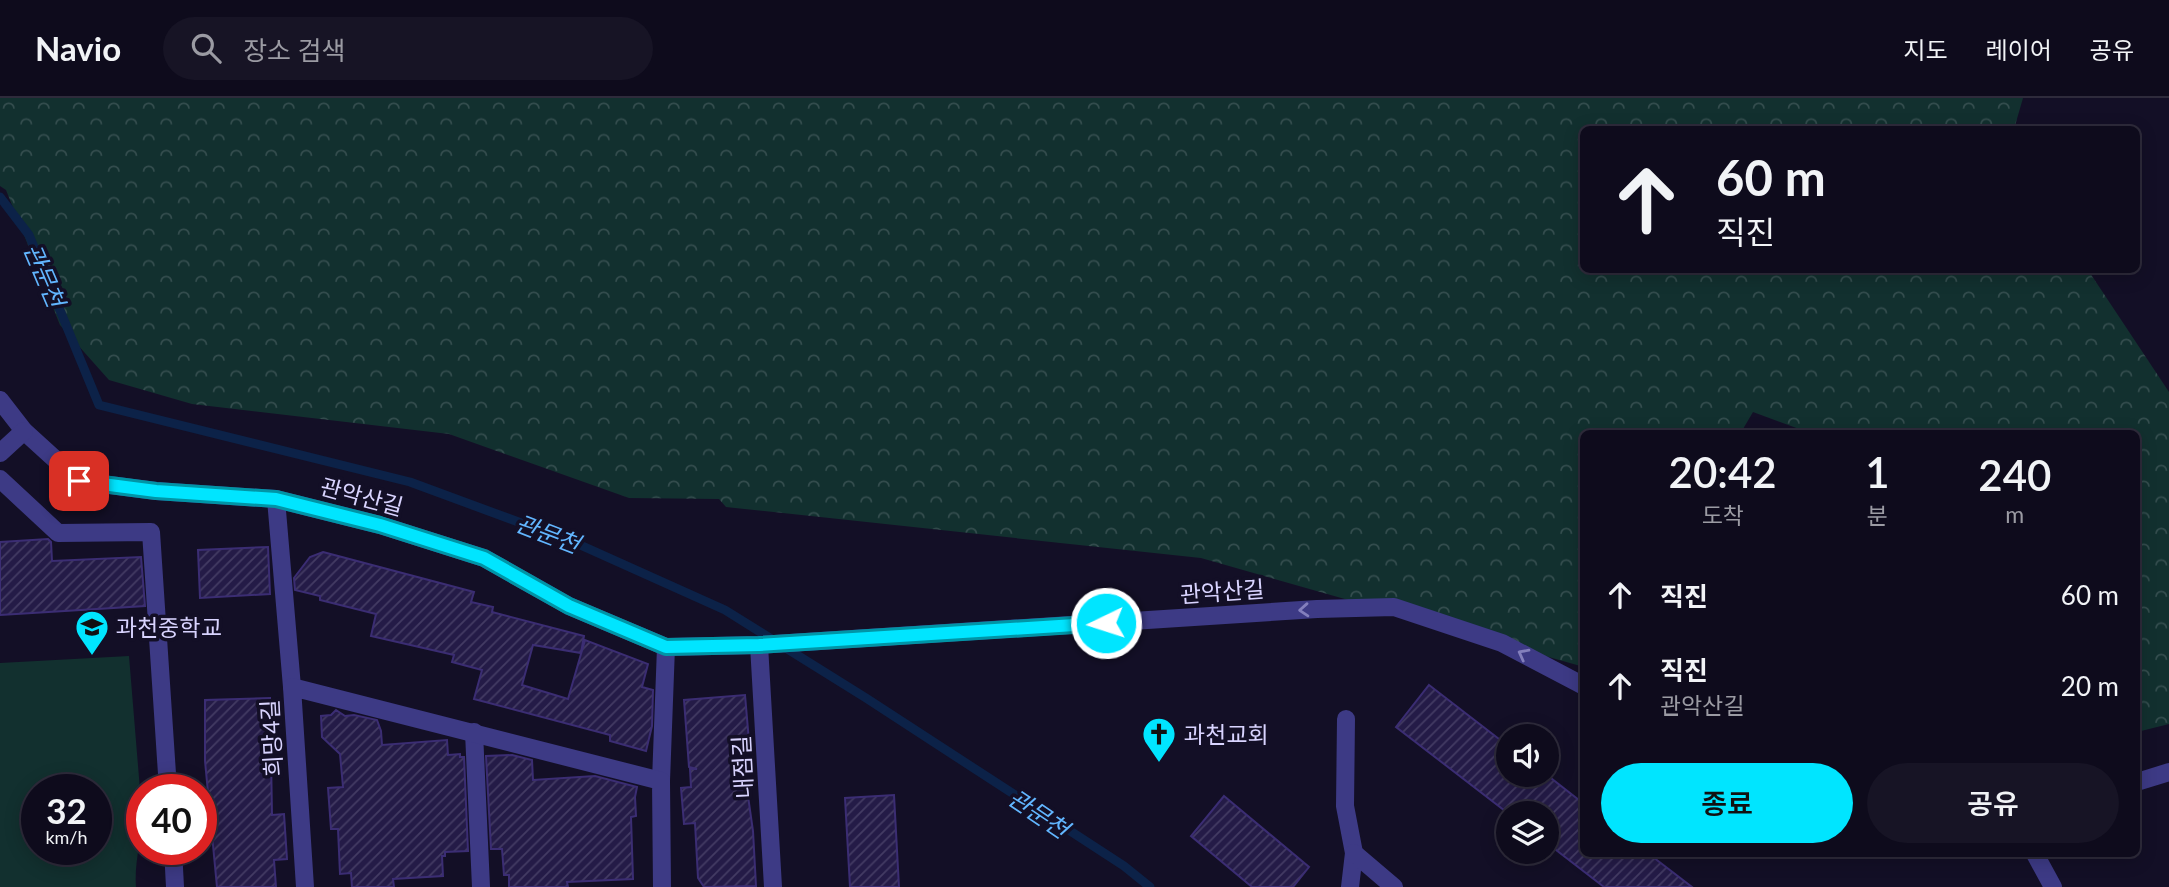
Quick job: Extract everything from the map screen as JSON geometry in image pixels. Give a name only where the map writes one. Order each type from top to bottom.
[{"type":"street","name":"관악산길","points":[[0,400],[24,431],[79,481],[156,491],[276,499],[380,525],[484,558],[569,606],[666,647],[762,645],[1394,607],[1502,643],[1580,684]]},
{"type":"street","points":[[0,453],[24,431]]},
{"type":"street","points":[[0,479],[58,533],[151,532],[167,774]]},
{"type":"street","points":[[276,499],[292,688]]},
{"type":"street","name":"내점길","points":[[762,645],[773,887]]},
{"type":"street","points":[[662,887],[661,781],[666,647]]},
{"type":"street","name":"희망4길","points":[[305,887],[292,688],[661,781]]},
{"type":"street","points":[[1346,719],[1345,806],[1354,853],[1350,887]]},
{"type":"street","points":[[474,733],[481,887]]},
{"type":"street","points":[[2140,781],[2169,772]]},
{"type":"street","points":[[1354,853],[1394,887]]},
{"type":"street","points":[[2037,857],[2053,887]]},
{"type":"street","points":[[174,865],[176,887]]},
{"type":"green space","points":[[0,98],[2023,98],[2015,126],[1580,126],[1580,273],[2090,273],[2169,392],[2169,724],[2140,731],[2140,430],[1802,430],[1753,412],[1742,430],[1580,430],[1580,666],[1201,558],[726,507],[719,499],[629,498],[449,434],[192,404],[109,380],[60,325],[6,190],[0,186]]},
{"type":"green space","points":[[129,656],[139,774],[126,774],[126,865],[137,865],[136,887],[0,887],[0,663]]},
{"type":"building","points":[[48,539],[51,542],[52,561],[141,557],[145,606],[0,615],[0,542]]},
{"type":"building","points":[[268,547],[270,594],[200,598],[198,550]]},
{"type":"building","points":[[323,552],[474,592],[471,602],[493,607],[492,612],[584,636],[581,653],[533,645],[522,685],[568,699],[585,640],[648,664],[642,687],[653,690],[652,726],[646,751],[610,741],[610,735],[474,699],[482,670],[452,662],[454,655],[371,636],[376,614],[320,600],[320,596],[295,590],[294,578],[310,557]]},
{"type":"building","points":[[1429,685],[1496,737],[1496,787],[1559,787],[1559,784],[1580,801],[1580,857],[1653,857],[1692,887],[1604,887],[1559,852],[1559,801],[1496,801],[1496,804],[1396,727]]},
{"type":"building","points":[[745,695],[750,753],[742,754],[753,831],[756,886],[704,887],[698,878],[695,823],[684,824],[681,788],[691,787],[690,769],[697,769],[689,767],[684,700]]},
{"type":"building","points":[[270,698],[272,815],[284,814],[287,859],[274,860],[276,887],[217,887],[217,774],[206,774],[205,700]]},
{"type":"building","points":[[336,710],[345,716],[354,715],[377,720],[382,745],[447,740],[448,755],[460,754],[460,757],[464,757],[468,851],[445,852],[445,856],[442,856],[443,876],[393,879],[394,887],[352,887],[351,873],[340,874],[338,829],[331,829],[328,788],[343,787],[340,754],[322,737],[321,716],[331,715]]},
{"type":"building","points":[[512,755],[532,760],[533,780],[595,776],[637,787],[636,816],[631,817],[633,879],[567,882],[568,887],[509,887],[509,875],[504,875],[502,849],[491,849],[486,756]]},
{"type":"building","points":[[894,795],[899,887],[850,887],[845,798]]},
{"type":"building","points":[[1224,796],[1309,867],[1293,887],[1252,887],[1191,836]]},
{"type":"waterway","name":"관문천","points":[[0,197],[29,235],[99,405],[410,482],[578,544],[725,610],[1124,866],[1150,887]]},
{"type":"place","name":"과천중학교","points":[[92,657]]},
{"type":"place","name":"과천교회","points":[[1159,764]]},
{"type":"route","points":[[79,481],[156,491],[276,499],[380,525],[484,558],[569,606],[666,647],[759,645],[1106,623]]}]
